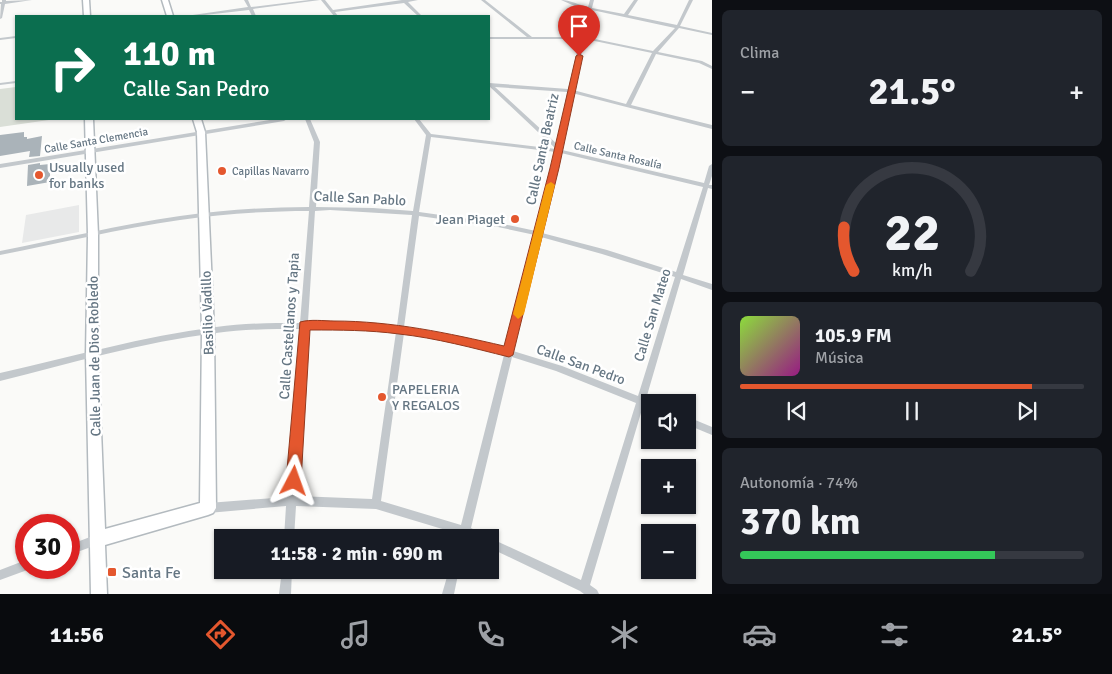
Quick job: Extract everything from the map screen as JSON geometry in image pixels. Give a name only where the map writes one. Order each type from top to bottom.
[{"type":"street","points":[[0,18],[3,2],[30,0]]},
{"type":"street","points":[[86,0],[87,15]]},
{"type":"street","points":[[165,0],[170,15]]},
{"type":"street","points":[[246,0],[253,15]]},
{"type":"street","points":[[197,15],[318,0]]},
{"type":"street","points":[[323,0],[335,15]]},
{"type":"street","points":[[332,11],[416,0]]},
{"type":"street","points":[[483,0],[530,37]]},
{"type":"street","points":[[563,0],[590,9],[712,34]]},
{"type":"street","name":"Calle Santa Beatriz","points":[[465,529],[539,234],[592,0]]},
{"type":"street","points":[[625,16],[636,0]]},
{"type":"street","points":[[628,105],[654,53],[678,27],[692,0]]},
{"type":"street","points":[[404,1],[419,15]]},
{"type":"street","points":[[0,39],[15,37]]},
{"type":"street","points":[[490,38],[584,38],[700,62],[712,68]]},
{"type":"street","points":[[0,84],[15,82]]},
{"type":"street","points":[[490,84],[570,91],[712,126]]},
{"type":"street","points":[[490,85],[559,150]]},
{"type":"street","name":"Calle Juan de Dios Robledo","points":[[89,120],[93,235],[92,355],[99,594]]},
{"type":"street","name":"Basilio Vadillo","points":[[197,120],[201,132],[208,331],[208,508]]},
{"type":"street","name":"Calle Santa Clemencia","points":[[0,166],[278,120]]},
{"type":"street","name":"Calle Castellanos y Tapia","points":[[290,529],[317,142],[307,120]]},
{"type":"street","points":[[376,504],[416,213],[429,135],[417,120]]},
{"type":"street","name":"Calle Santa Rosalía","points":[[429,135],[559,150],[709,186]]},
{"type":"street","name":"Calle San Mateo","points":[[643,394],[678,276],[709,186],[712,166]]},
{"type":"street","name":"Calle San Pablo","points":[[0,253],[203,215],[312,208],[416,213],[539,234],[607,253],[712,287]]},
{"type":"street","name":"Calle San Pedro","points":[[0,377],[92,355],[208,331],[304,325],[352,326],[400,329],[451,338],[509,352],[573,374],[641,401]]},
{"type":"street","name":"Calle San Mateo","points":[[584,587],[641,401]]},
{"type":"street","points":[[696,424],[712,431]]},
{"type":"street","points":[[80,546],[208,508],[292,500],[376,504],[449,529]]},
{"type":"street","points":[[499,546],[584,587],[593,594]]},
{"type":"street","points":[[0,575],[15,570]]},
{"type":"street","points":[[285,594],[286,579]]},
{"type":"street","points":[[448,594],[452,579]]},
{"type":"shaded area","points":[[15,87],[15,120],[49,120],[0,127],[0,89]]},
{"type":"shaded area","points":[[79,205],[79,232],[22,243],[26,215]]},
{"type":"building","points":[[24,132],[24,137],[27,137],[27,139],[42,136],[40,156],[29,157],[30,151],[0,156],[0,135]]},
{"type":"building","name":"Usually used for banks","points":[[40,163],[40,165],[50,164],[50,182],[27,186],[28,165]]},
{"type":"slow traffic","points":[[518,314],[551,185]]},
{"type":"place","name":"Capillas Navarro","points":[[222,171]]},
{"type":"place","name":"Usually used for banks","points":[[39,175]]},
{"type":"place","name":"Jean Piaget","points":[[515,219]]},
{"type":"place","name":"PAPELERIA Y REGALOS","points":[[382,397]]},
{"type":"place","name":"Santa Fe","points":[[112,572]]},
{"type":"route","points":[[294,481],[304,325],[400,329],[451,338],[509,352],[555,168],[579,56]]}]
